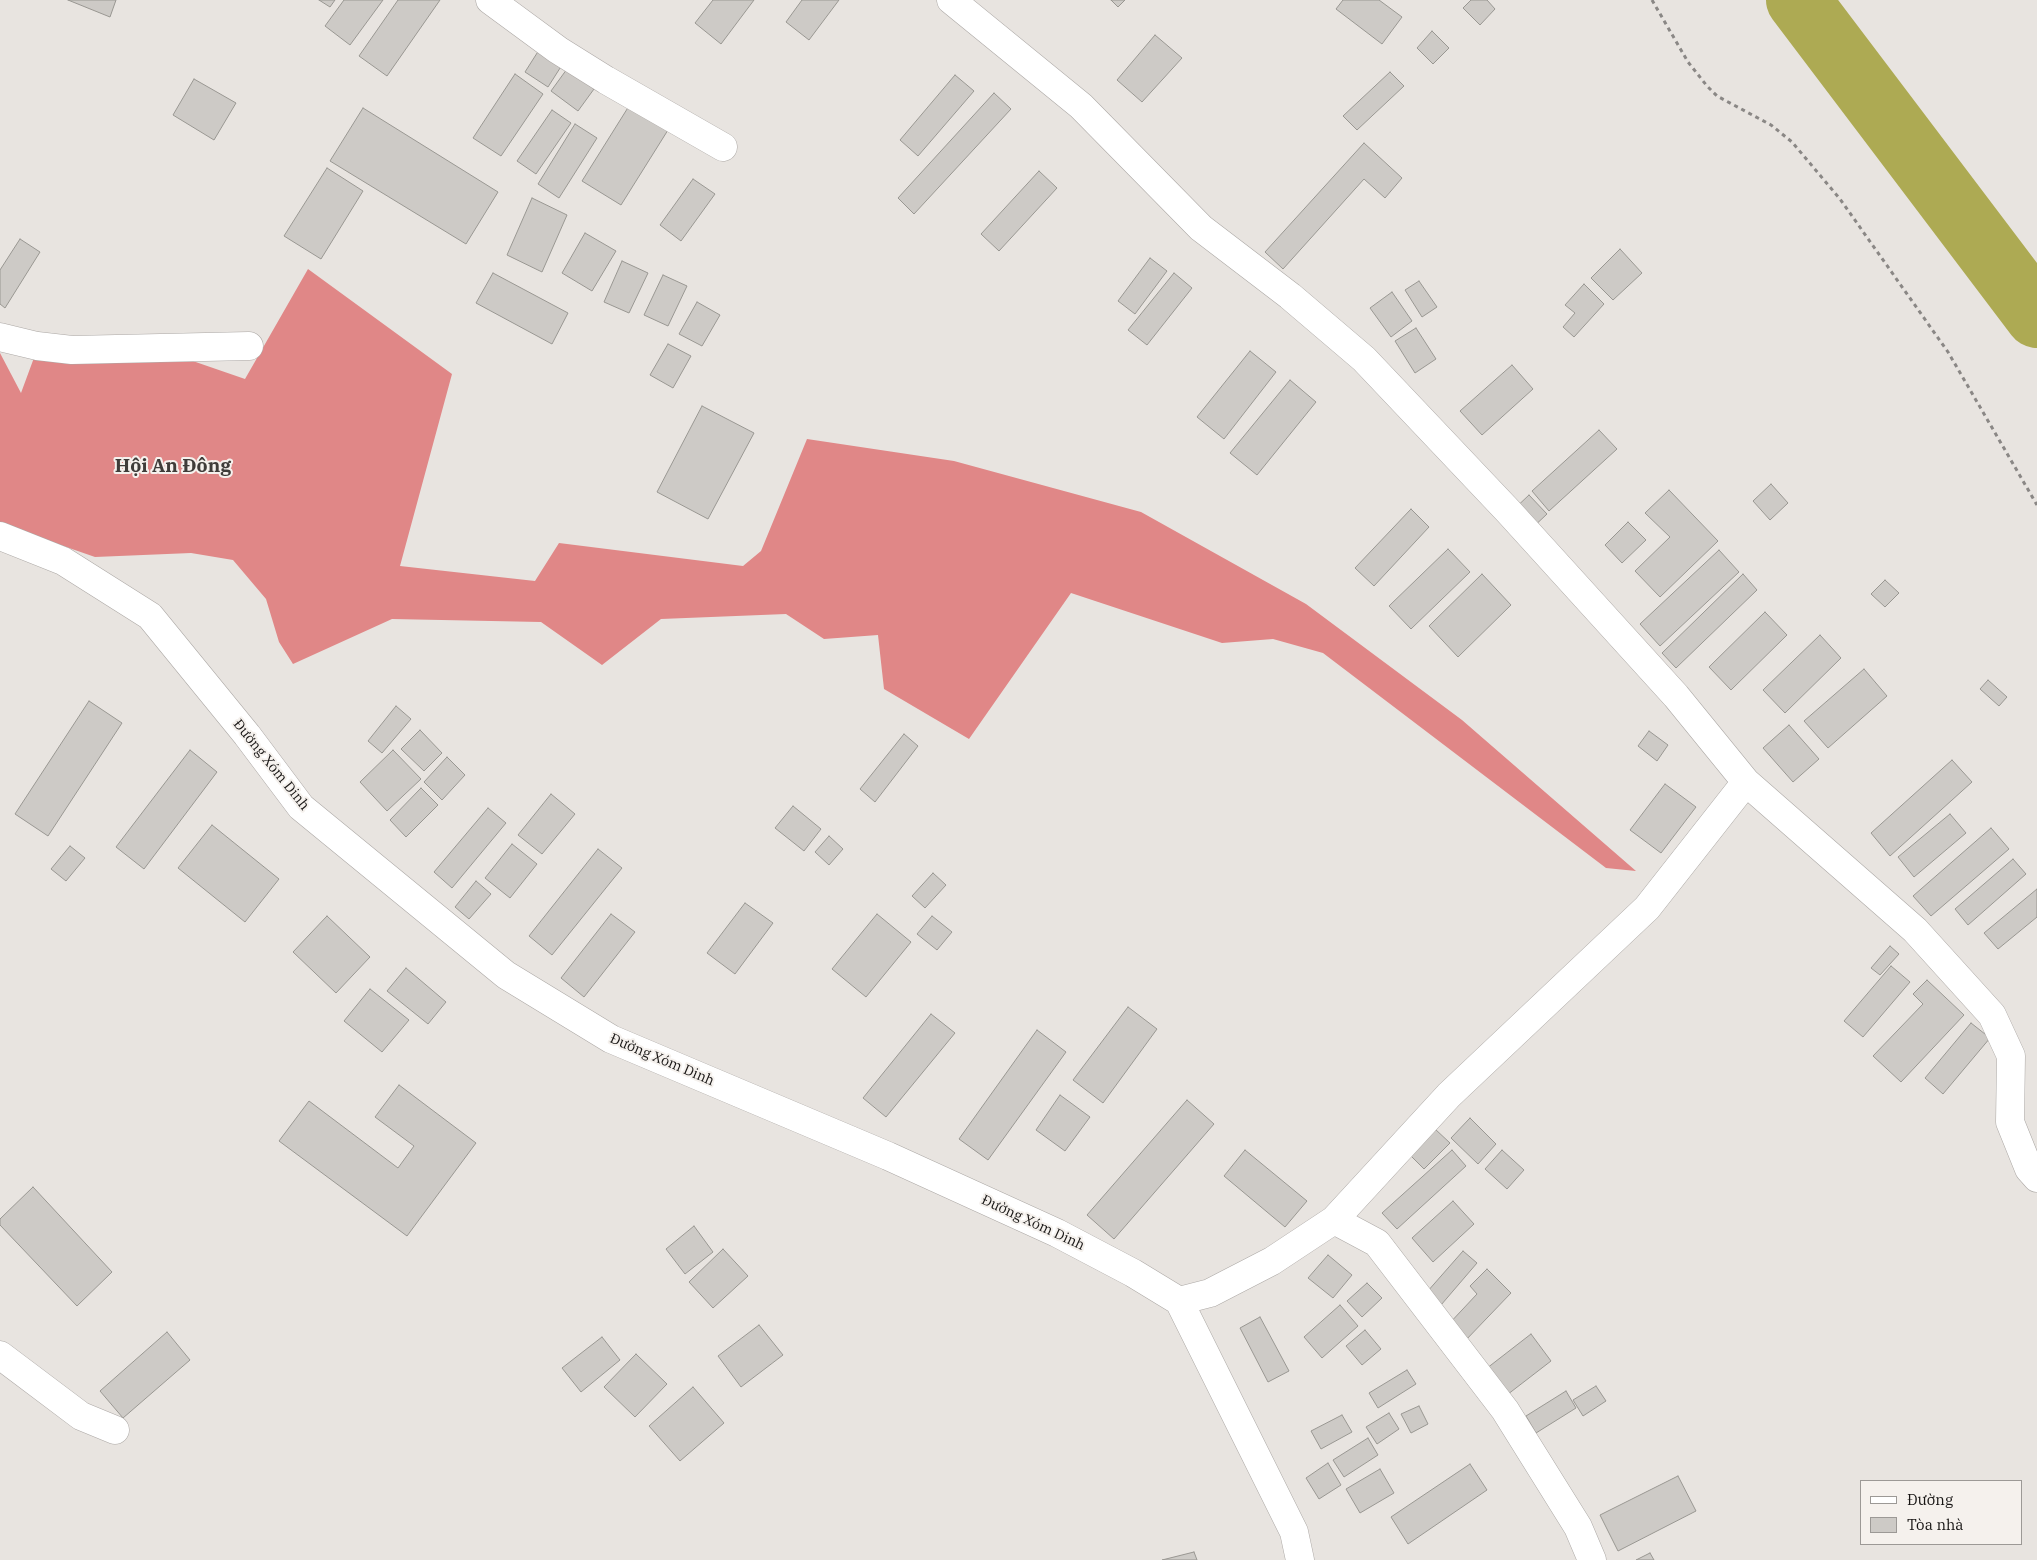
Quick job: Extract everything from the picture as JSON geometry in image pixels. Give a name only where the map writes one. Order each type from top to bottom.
[{"type":"street","points":[[490,0],[558,50],[606,80],[723,147]]},
{"type":"street","points":[[951,0],[1080,106],[1201,228],[1290,296],[1364,359],[1508,511],[1670,689],[1746,782],[1914,930],[1992,1015],[2011,1056],[2010,1122],[2029,1169],[2037,1178]]},
{"type":"street","points":[[0,337],[38,346],[72,350],[249,346]]},
{"type":"street","name":"Đường Xóm Dinh","points":[[0,536],[63,561],[150,616],[247,734],[301,807],[506,975],[611,1039],[888,1156],[1057,1233],[1179,1300]]},
{"type":"street","points":[[1300,1560],[1294,1532],[1179,1300],[1219,1289],[1272,1261],[1334,1220],[1449,1095],[1647,908],[1746,782]]},
{"type":"street","points":[[1334,1220],[1377,1243],[1505,1410],[1578,1527],[1592,1560]]},
{"type":"street","points":[[0,1355],[81,1416],[115,1430]]},
{"type":"path","points":[[1652,0],[1688,62],[1706,86],[1717,96],[1771,125],[1792,142],[1840,199],[1948,352],[2037,505]]},
{"type":"shaded area","points":[[308,269],[452,374],[400,566],[535,581],[559,543],[743,566],[761,551],[807,439],[954,461],[1141,512],[1306,604],[1462,720],[1636,871],[1606,868],[1323,653],[1273,639],[1222,643],[1071,593],[969,739],[884,689],[878,635],[824,639],[786,614],[661,619],[602,665],[541,622],[392,619],[293,664],[279,642],[266,599],[233,560],[191,553],[95,557],[0,524],[0,353],[21,393],[35,355],[126,338],[245,379]]},
{"type":"building","points":[[68,0],[116,0],[110,17]]},
{"type":"building","points":[[319,0],[335,0],[330,7]]},
{"type":"building","points":[[344,0],[383,0],[350,45],[325,26]]},
{"type":"building","points":[[398,0],[440,0],[387,76],[359,56]]},
{"type":"building","points":[[713,0],[754,0],[721,44],[695,23]]},
{"type":"building","points":[[802,0],[839,0],[809,40],[786,22]]},
{"type":"building","points":[[1111,0],[1125,0],[1118,7]]},
{"type":"building","points":[[1343,0],[1379,0],[1402,17],[1382,44],[1336,9]]},
{"type":"building","points":[[1471,0],[1487,0],[1495,9],[1480,25],[1463,8]]},
{"type":"building","points":[[1432,31],[1449,48],[1433,64],[1417,48]]},
{"type":"building","points":[[1155,35],[1182,58],[1142,102],[1117,80]]},
{"type":"building","points":[[539,50],[562,65],[548,87],[525,72]]},
{"type":"building","points":[[567,69],[594,89],[578,111],[551,91]]},
{"type":"building","points":[[1390,72],[1404,86],[1357,130],[1343,116]]},
{"type":"building","points":[[515,74],[543,94],[501,156],[473,138]]},
{"type":"building","points":[[955,75],[974,91],[918,156],[900,140]]},
{"type":"building","points":[[194,79],[236,103],[214,140],[173,115]]},
{"type":"building","points":[[994,93],[1011,109],[914,214],[898,198]]},
{"type":"building","points":[[629,106],[668,130],[621,205],[582,181]]},
{"type":"building","points":[[363,108],[498,192],[466,244],[330,161]]},
{"type":"building","points":[[552,110],[571,123],[536,174],[517,161]]},
{"type":"building","points":[[575,124],[597,138],[559,198],[538,184]]},
{"type":"building","points":[[1364,143],[1402,178],[1385,198],[1364,179],[1283,269],[1265,252]]},
{"type":"building","points":[[327,168],[363,191],[321,259],[284,236]]},
{"type":"building","points":[[1039,171],[1057,188],[999,251],[981,234]]},
{"type":"building","points":[[693,179],[715,194],[681,241],[660,225]]},
{"type":"building","points":[[532,198],[567,215],[542,272],[507,255]]},
{"type":"building","points":[[585,233],[616,251],[592,291],[562,273]]},
{"type":"building","points":[[20,239],[40,252],[5,308],[0,304],[0,270]]},
{"type":"building","points":[[1620,249],[1642,273],[1613,300],[1591,278]]},
{"type":"building","points":[[1150,258],[1167,271],[1135,314],[1118,301]]},
{"type":"building","points":[[622,261],[648,273],[629,313],[604,302]]},
{"type":"building","points":[[493,273],[568,313],[552,344],[476,303]]},
{"type":"building","points":[[1174,273],[1192,288],[1147,345],[1128,330]]},
{"type":"building","points":[[663,275],[687,286],[668,326],[644,315]]},
{"type":"building","points":[[1419,281],[1437,307],[1422,317],[1405,290]]},
{"type":"building","points":[[1584,284],[1604,304],[1574,337],[1563,327],[1575,313],[1565,305]]},
{"type":"building","points":[[1392,292],[1412,321],[1391,337],[1370,308]]},
{"type":"building","points":[[697,302],[720,315],[702,346],[679,334]]},
{"type":"building","points":[[1416,328],[1436,359],[1415,373],[1395,341]]},
{"type":"building","points":[[668,344],[691,356],[673,388],[650,375]]},
{"type":"building","points":[[1250,351],[1276,372],[1224,439],[1197,417]]},
{"type":"building","points":[[1512,365],[1533,389],[1482,435],[1460,411]]},
{"type":"building","points":[[1290,380],[1316,402],[1257,475],[1230,453]]},
{"type":"building","points":[[702,406],[754,433],[708,519],[657,492]]},
{"type":"building","points":[[1599,430],[1617,449],[1549,511],[1532,491]]},
{"type":"building","points":[[1771,484],[1788,503],[1770,520],[1753,501]]},
{"type":"building","points":[[1669,490],[1718,541],[1660,597],[1635,571],[1670,537],[1645,513]]},
{"type":"building","points":[[1529,495],[1547,514],[1529,531],[1511,512]]},
{"type":"building","points":[[1411,509],[1429,527],[1374,586],[1355,568]]},
{"type":"building","points":[[1628,522],[1646,540],[1622,563],[1605,545]]},
{"type":"building","points":[[1448,549],[1470,572],[1411,629],[1389,606]]},
{"type":"building","points":[[1719,550],[1739,572],[1660,646],[1640,624]]},
{"type":"building","points":[[1482,574],[1511,605],[1458,657],[1429,626]]},
{"type":"building","points":[[1743,574],[1757,590],[1676,668],[1662,653]]},
{"type":"building","points":[[1885,580],[1899,593],[1885,607],[1871,594]]},
{"type":"building","points":[[1765,612],[1787,635],[1731,690],[1709,667]]},
{"type":"building","points":[[1820,635],[1841,658],[1785,713],[1763,690]]},
{"type":"building","points":[[1864,669],[1887,696],[1828,748],[1804,721]]},
{"type":"building","points":[[1988,680],[2007,697],[1999,706],[1980,689]]},
{"type":"building","points":[[89,701],[122,723],[48,836],[15,814]]},
{"type":"building","points":[[396,706],[411,719],[382,753],[368,741]]},
{"type":"building","points":[[1789,725],[1819,759],[1793,782],[1763,748]]},
{"type":"building","points":[[420,730],[442,753],[424,771],[401,749]]},
{"type":"building","points":[[1649,731],[1668,745],[1657,761],[1638,746]]},
{"type":"building","points":[[904,734],[918,746],[875,802],[860,789]]},
{"type":"building","points":[[190,750],[217,772],[144,869],[116,847]]},
{"type":"building","points":[[393,750],[421,779],[387,811],[360,782]]},
{"type":"building","points":[[447,757],[465,775],[442,800],[424,782]]},
{"type":"building","points":[[1952,760],[1972,782],[1890,856],[1871,833]]},
{"type":"building","points":[[1665,784],[1696,807],[1661,853],[1630,830]]},
{"type":"building","points":[[421,788],[438,805],[406,837],[390,820]]},
{"type":"building","points":[[551,794],[575,814],[542,854],[518,835]]},
{"type":"building","points":[[793,806],[821,829],[804,851],[775,828]]},
{"type":"building","points":[[488,808],[506,823],[452,888],[434,872]]},
{"type":"building","points":[[1950,814],[1966,833],[1914,877],[1898,857]]},
{"type":"building","points":[[212,825],[279,879],[245,922],[178,868]]},
{"type":"building","points":[[1991,828],[2009,849],[1931,916],[1913,896]]},
{"type":"building","points":[[829,836],[843,849],[829,865],[815,852]]},
{"type":"building","points":[[512,844],[537,864],[510,898],[485,878]]},
{"type":"building","points":[[70,846],[85,858],[66,881],[51,869]]},
{"type":"building","points":[[598,849],[622,868],[552,955],[529,936]]},
{"type":"building","points":[[2013,859],[2026,874],[1968,925],[1955,909]]},
{"type":"building","points":[[933,873],[946,885],[925,908],[912,896]]},
{"type":"building","points":[[476,881],[491,894],[469,919],[455,907]]},
{"type":"building","points":[[2037,889],[2037,917],[1998,949],[1984,933]]},
{"type":"building","points":[[745,903],[773,923],[735,974],[707,953]]},
{"type":"building","points":[[611,914],[635,932],[584,997],[561,978]]},
{"type":"building","points":[[877,914],[911,942],[866,997],[832,969]]},
{"type":"building","points":[[327,916],[370,957],[336,993],[293,952]]},
{"type":"building","points":[[932,916],[952,932],[937,950],[917,934]]},
{"type":"building","points":[[1890,946],[1899,954],[1880,975],[1871,968]]},
{"type":"building","points":[[1891,966],[1910,982],[1863,1037],[1844,1021]]},
{"type":"building","points":[[406,968],[446,1002],[428,1024],[387,991]]},
{"type":"building","points":[[1927,980],[1964,1015],[1901,1082],[1873,1056],[1923,1004],[1913,994]]},
{"type":"building","points":[[370,989],[409,1020],[382,1052],[344,1021]]},
{"type":"building","points":[[1128,1007],[1157,1029],[1103,1103],[1073,1080]]},
{"type":"building","points":[[931,1014],[955,1033],[886,1117],[863,1098]]},
{"type":"building","points":[[1971,1023],[1990,1038],[1943,1094],[1925,1078]]},
{"type":"building","points":[[1037,1030],[1066,1052],[988,1160],[959,1139]]},
{"type":"building","points":[[399,1085],[476,1143],[407,1236],[279,1141],[309,1101],[398,1168],[414,1146],[375,1117]]},
{"type":"building","points":[[1060,1095],[1090,1117],[1065,1151],[1036,1130]]},
{"type":"building","points":[[1187,1100],[1214,1124],[1114,1239],[1087,1215]]},
{"type":"building","points":[[1470,1118],[1496,1144],[1478,1164],[1451,1138]]},
{"type":"building","points":[[1435,1129],[1450,1143],[1424,1169],[1410,1155]]},
{"type":"building","points":[[1245,1150],[1307,1201],[1285,1227],[1224,1176]]},
{"type":"building","points":[[1452,1150],[1466,1166],[1397,1229],[1382,1213]]},
{"type":"building","points":[[1502,1150],[1524,1170],[1507,1189],[1485,1169]]},
{"type":"building","points":[[33,1187],[112,1272],[77,1306],[0,1225],[0,1219]]},
{"type":"building","points":[[1453,1201],[1474,1224],[1433,1262],[1412,1238]]},
{"type":"building","points":[[694,1226],[713,1252],[685,1274],[666,1249]]},
{"type":"building","points":[[723,1249],[748,1276],[713,1308],[689,1282]]},
{"type":"building","points":[[1463,1251],[1477,1263],[1441,1305],[1427,1292]]},
{"type":"building","points":[[1328,1255],[1352,1275],[1333,1298],[1308,1278]]},
{"type":"building","points":[[1487,1269],[1511,1293],[1464,1342],[1447,1326],[1477,1294],[1470,1286]]},
{"type":"building","points":[[1367,1283],[1382,1298],[1362,1317],[1347,1301]]},
{"type":"building","points":[[1340,1305],[1358,1326],[1322,1358],[1304,1337]]},
{"type":"building","points":[[1260,1317],[1289,1371],[1268,1382],[1240,1328]]},
{"type":"building","points":[[759,1325],[783,1355],[741,1387],[718,1356]]},
{"type":"building","points":[[1365,1330],[1381,1349],[1362,1365],[1346,1346]]},
{"type":"building","points":[[167,1332],[190,1360],[123,1418],[100,1391]]},
{"type":"building","points":[[1531,1334],[1551,1361],[1503,1398],[1482,1372]]},
{"type":"building","points":[[602,1337],[620,1360],[581,1392],[562,1368]]},
{"type":"building","points":[[636,1354],[667,1384],[635,1417],[604,1387]]},
{"type":"building","points":[[1407,1370],[1416,1384],[1378,1408],[1369,1393]]},
{"type":"building","points":[[1596,1386],[1606,1401],[1583,1416],[1573,1400]]},
{"type":"building","points":[[693,1387],[724,1423],[680,1461],[649,1426]]},
{"type":"building","points":[[1566,1391],[1576,1408],[1536,1433],[1526,1416]]},
{"type":"building","points":[[1419,1406],[1428,1424],[1411,1433],[1401,1414]]},
{"type":"building","points":[[1389,1413],[1399,1429],[1377,1444],[1366,1427]]},
{"type":"building","points":[[1342,1415],[1352,1432],[1321,1449],[1311,1431]]},
{"type":"building","points":[[1368,1438],[1378,1455],[1344,1477],[1333,1460]]},
{"type":"building","points":[[1328,1463],[1341,1485],[1319,1499],[1306,1478]]},
{"type":"building","points":[[1470,1464],[1487,1490],[1408,1544],[1391,1517]]},
{"type":"building","points":[[1380,1469],[1394,1493],[1360,1513],[1346,1489]]},
{"type":"building","points":[[1678,1476],[1696,1511],[1618,1551],[1600,1515]]},
{"type":"building","points":[[1194,1552],[1197,1560],[1162,1560]]},
{"type":"building","points":[[1650,1553],[1654,1560],[1636,1560]]},
{"type":"waterway","points":[[1798,0],[2037,316]]},
{"type":"district","name":"Hội An Đông","points":[[173,467]]}]
